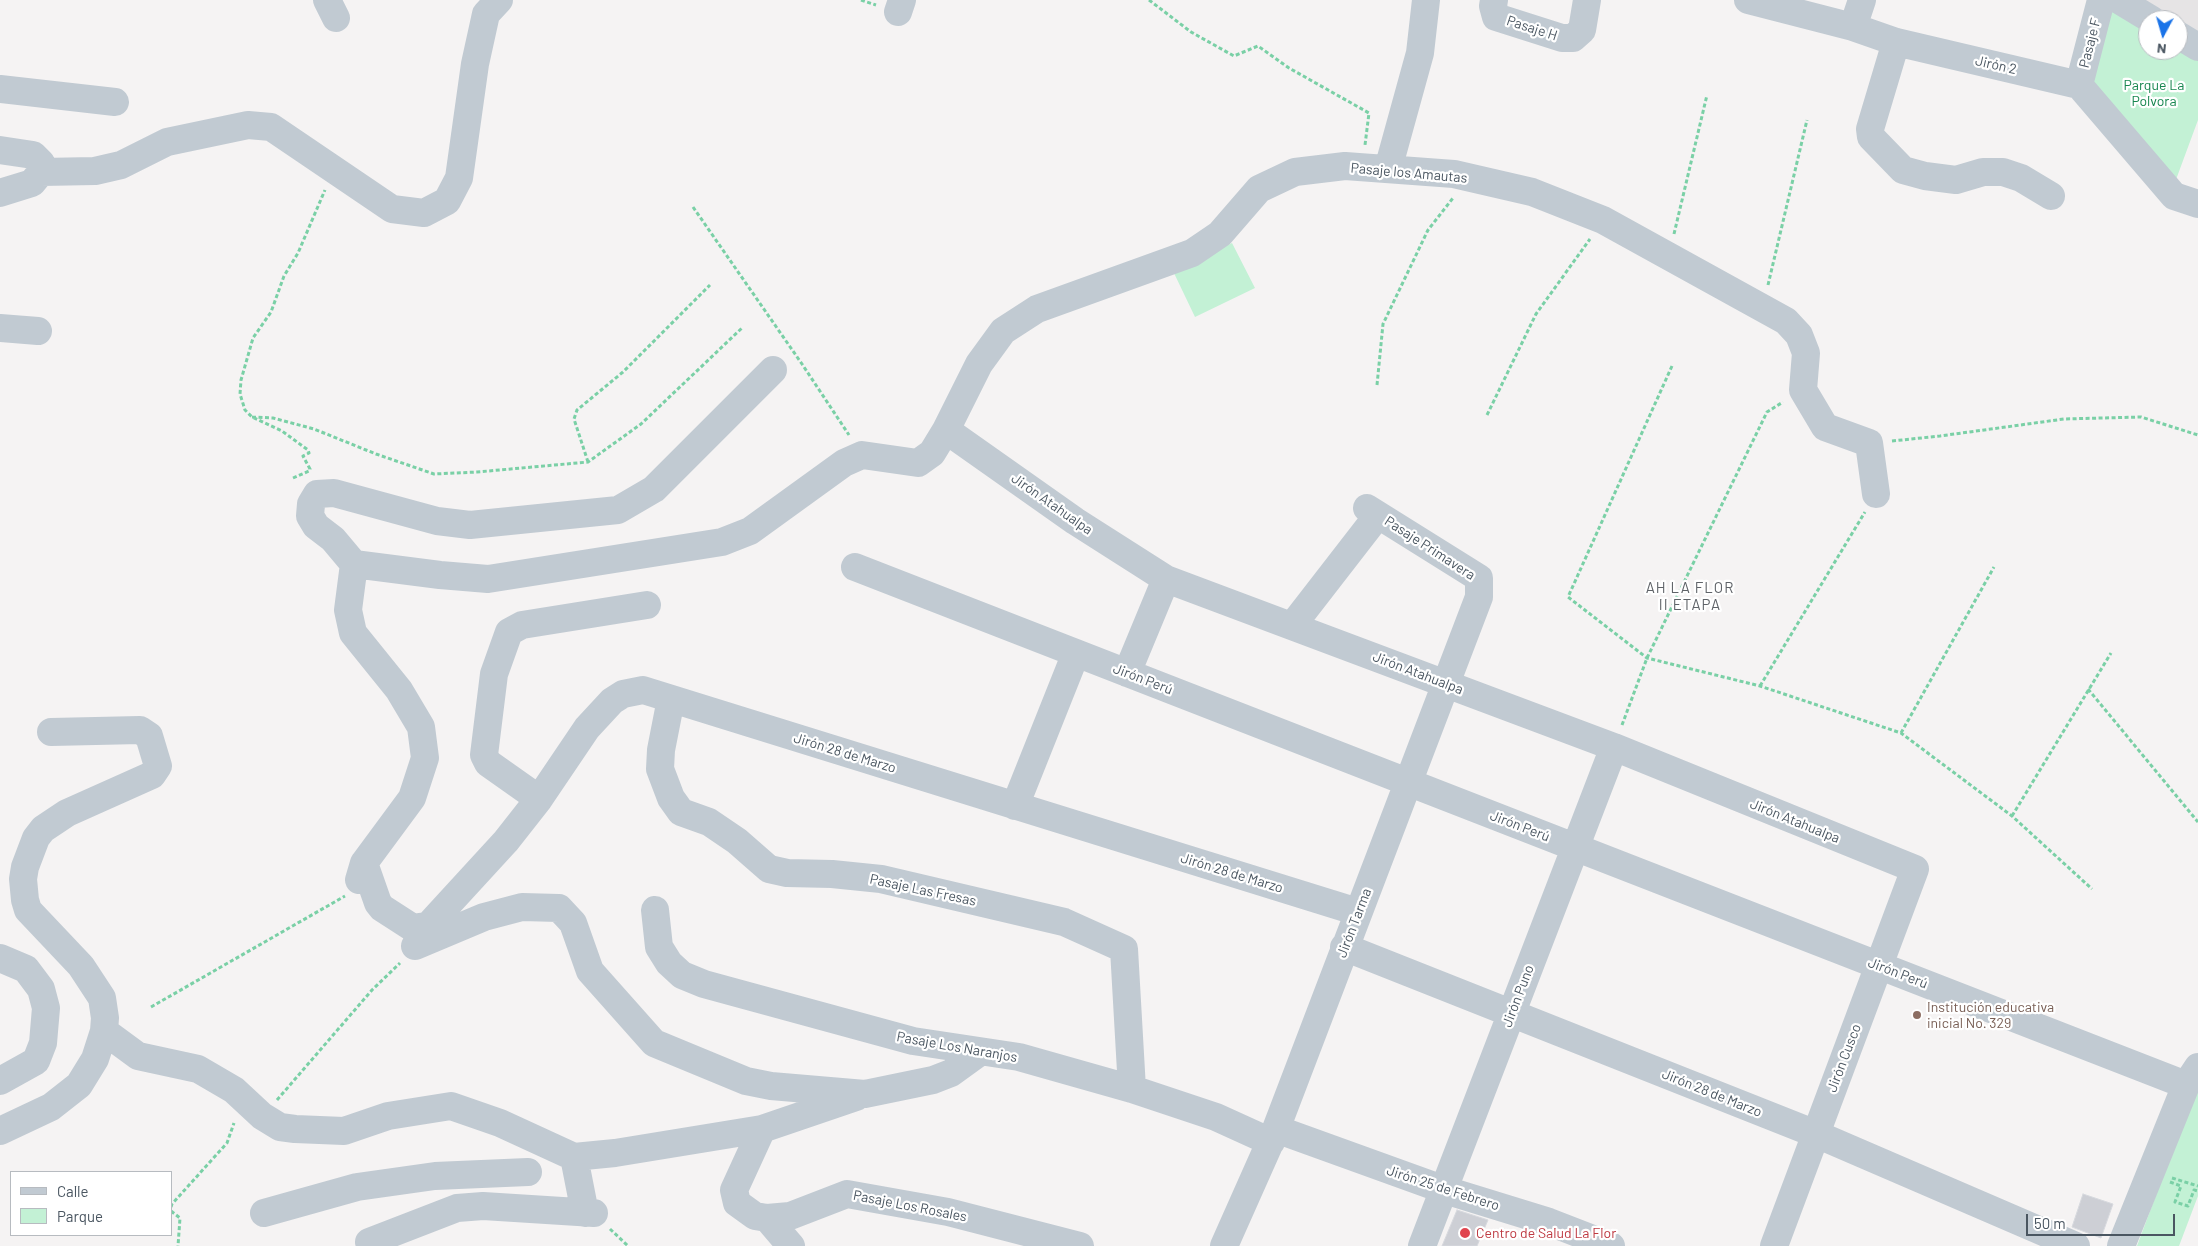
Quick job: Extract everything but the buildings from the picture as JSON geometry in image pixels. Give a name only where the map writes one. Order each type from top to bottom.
[{"type":"street","points":[[41,172],[95,171],[121,165],[167,142],[248,125],[271,127],[392,209],[424,213],[447,201],[459,178],[475,64],[486,14],[499,0]]},
{"type":"street","points":[[1375,169],[1420,53],[1426,0]]},
{"type":"street","name":"Pasaje H","points":[[1494,0],[1493,6],[1496,16],[1562,38],[1573,38],[1582,30],[1588,0]]},
{"type":"street","name":"Jirón 2","points":[[1748,0],[1854,27],[1896,42],[2079,85]]},
{"type":"street","points":[[1854,27],[1862,0]]},
{"type":"street","name":"Pasaje F","points":[[2079,85],[2101,0]]},
{"type":"street","points":[[2119,0],[2138,12]]},
{"type":"street","points":[[1896,42],[1870,129],[1871,137],[1904,170],[1925,176],[1956,180],[1983,172],[2003,172],[2022,178],[2052,196]]},
{"type":"street","points":[[2079,85],[2174,196],[2198,204]]},
{"type":"street","points":[[0,89],[115,102]]},
{"type":"street","points":[[0,150],[33,155],[40,163],[41,172],[32,183],[0,193]]},
{"type":"street","name":"Pasaje los Amautas","points":[[862,455],[918,463],[932,453],[946,430],[978,364],[1004,331],[1037,309],[1192,253],[1220,234],[1259,189],[1295,172],[1345,166],[1454,174],[1532,192],[1603,220],[1786,321],[1799,335],[1806,353],[1803,390]]},
{"type":"street","points":[[0,328],[38,331]]},
{"type":"street","points":[[773,370],[654,489],[618,510],[470,525],[437,521],[334,493],[317,494],[311,504],[310,516],[316,526],[333,539],[354,564],[488,579],[722,542],[750,531],[844,463],[862,455]]},
{"type":"street","points":[[1803,390],[1825,426],[1869,443],[1876,494]]},
{"type":"street","name":"Jirón Atahualpa","points":[[946,430],[1075,521],[1166,579],[1614,747],[1915,870]]},
{"type":"street","name":"Pasaje Primavera","points":[[1292,626],[1372,511],[1479,578],[1479,597]]},
{"type":"street","points":[[354,564],[348,610],[353,634],[399,690],[421,727],[425,758],[412,798],[364,863],[356,890],[359,900],[406,946],[422,936],[522,907],[559,908],[573,923],[590,971],[659,1046],[746,1081],[771,1086],[865,1094]]},
{"type":"street","name":"Jirón Perú","points":[[855,567],[1879,965],[2192,1076]]},
{"type":"street","points":[[1127,673],[1166,579]]},
{"type":"street","name":"Jirón Tarma","points":[[1224,1246],[1274,1135],[1479,597]]},
{"type":"street","points":[[539,799],[488,763],[484,755],[494,674],[509,632],[522,625],[646,604]]},
{"type":"street","points":[[1015,806],[1076,653]]},
{"type":"street","name":"Jirón 28 de Marzo","points":[[422,936],[506,841],[539,799],[587,728],[612,700],[622,694],[643,690],[1358,912]]},
{"type":"street","name":"Pasaje Las Fresas","points":[[671,699],[661,750],[660,769],[671,798],[681,812],[710,822],[737,841],[768,869],[787,873],[832,874],[881,879],[1064,922],[1122,948],[1125,951],[1132,1089]]},
{"type":"street","points":[[0,1131],[51,1107],[79,1085],[96,1059],[104,1032],[105,1018],[102,998],[80,966],[28,910],[23,890],[25,867],[36,838],[43,829],[67,813],[152,775],[156,770],[158,761],[149,736],[140,730],[51,732]]},
{"type":"street","name":"Jirón Puno","points":[[1422,1246],[1614,747]]},
{"type":"street","points":[[364,863],[378,903],[382,908],[422,936]]},
{"type":"street","name":"Jirón Cusco","points":[[1774,1246],[1915,870]]},
{"type":"street","name":"Pasaje Los Naranjos","points":[[655,910],[659,947],[682,976],[704,984],[913,1041],[1019,1057],[1132,1089],[1274,1135]]},
{"type":"street","name":"Jirón 28 de Marzo","points":[[1344,948],[1816,1134],[2076,1246]]},
{"type":"street","points":[[0,958],[26,969],[41,989],[46,1008],[43,1043],[36,1061],[0,1081]]},
{"type":"street","points":[[104,1032],[138,1056],[198,1070],[234,1090],[262,1116],[287,1128],[344,1131],[388,1116],[452,1106],[500,1123],[574,1157],[615,1153],[762,1129],[865,1094],[933,1080],[951,1073],[980,1052]]},
{"type":"street","points":[[2121,1246],[2192,1076]]},
{"type":"street","name":"Pasaje Los Rosales","points":[[762,1129],[734,1190],[737,1203],[747,1212],[767,1218],[790,1216],[848,1194],[948,1212],[1080,1246]]},
{"type":"street","name":"Jirón 25 de Febrero","points":[[1274,1135],[1549,1222],[1611,1246]]},
{"type":"street","points":[[369,1242],[457,1208],[483,1206],[589,1213],[574,1157]]},
{"type":"street","points":[[264,1213],[357,1187],[435,1176],[528,1172]]},
{"type":"street","points":[[767,1218],[792,1246]]},
{"type":"path","points":[[1149,0],[1191,32],[1234,56],[1258,46],[1289,68],[1369,113],[1375,169]]},
{"type":"path","points":[[1669,256],[1707,95]]},
{"type":"path","points":[[1763,308],[1807,120]]},
{"type":"path","points":[[293,478],[309,471],[310,468],[303,456],[309,453],[308,450],[282,431],[252,417],[245,410],[240,394],[241,380],[254,338],[270,312],[284,276],[298,253],[326,191],[326,164]]},
{"type":"path","points":[[1377,385],[1383,324],[1428,230],[1468,178]]},
{"type":"path","points":[[693,207],[802,364],[862,455]]},
{"type":"path","points":[[1486,415],[1536,314],[1603,220]]},
{"type":"path","points":[[588,462],[574,420],[577,410],[622,372],[710,285]]},
{"type":"path","points":[[252,417],[273,418],[314,429],[376,454],[434,474],[588,462],[641,424],[743,327]]},
{"type":"path","points":[[1672,366],[1568,596],[1647,658],[1760,686],[1901,734],[2012,816],[2092,889]]},
{"type":"path","points":[[1614,747],[1647,658],[1767,412],[1803,390]]},
{"type":"path","points":[[1869,443],[1940,436],[2064,419],[2141,417],[2198,435]]},
{"type":"path","points":[[1760,686],[1876,494]]},
{"type":"path","points":[[1901,734],[1994,567]]},
{"type":"path","points":[[2012,816],[2111,652]]},
{"type":"path","points":[[2088,690],[2198,822]]},
{"type":"path","points":[[151,1007],[356,890]]},
{"type":"path","points":[[262,1116],[422,936]]},
{"type":"path","points":[[172,1204],[227,1143],[234,1122],[234,1090]]},
{"type":"path","points":[[2198,1186],[2168,1176],[2167,1181],[2181,1186],[2176,1202],[2188,1206],[2194,1190],[2198,1191]]},
{"type":"path","points":[[172,1212],[180,1218],[178,1246]]},
{"type":"shaded area","points":[[2145,0],[2198,0],[2198,36],[2188,29],[2188,10],[2160,10]]},
{"type":"green space","name":"Parque La Polvora","points":[[2112,8],[2138,23],[2138,60],[2188,60],[2188,54],[2198,59],[2198,120],[2174,185],[2089,82]]},
{"type":"green space","points":[[1232,243],[1255,288],[1195,317],[1173,271]]},
{"type":"green space","points":[[2198,1085],[2198,1196],[2179,1246],[2137,1246],[2195,1090]]},
{"type":"place","name":"Institución educativa inicial No. 329","points":[[1917,1015]]},
{"type":"place","name":"Centro de Salud La Flor","points":[[1465,1233]]},
{"type":"district","name":"AH LA FLOR II ETAPA","points":[[1690,596]]}]
